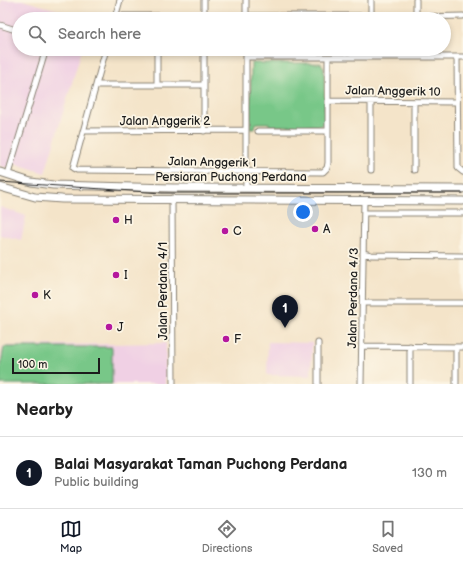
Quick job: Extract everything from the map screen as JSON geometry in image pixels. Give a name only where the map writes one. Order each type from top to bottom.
[{"type":"main road","name":"Persiaran Puchong Perdana","points":[[0,172],[31,182],[53,185],[463,189]]},
{"type":"main road","name":"Persiaran Puchong Perdana","points":[[0,187],[35,197],[463,200]]},
{"type":"street","points":[[117,12],[120,0]]},
{"type":"street","points":[[204,0],[204,12]]},
{"type":"street","points":[[246,0],[246,12]]},
{"type":"street","points":[[371,0],[372,12]]},
{"type":"street","points":[[416,0],[416,12]]},
{"type":"street","points":[[451,17],[463,16]]},
{"type":"street","points":[[0,25],[12,29]]},
{"type":"street","points":[[8,174],[44,56]]},
{"type":"street","points":[[83,131],[104,56]]},
{"type":"street","points":[[157,56],[157,85]]},
{"type":"street","points":[[204,56],[204,131]]},
{"type":"street","points":[[246,188],[246,57],[460,57],[457,102],[458,168],[463,172]]},
{"type":"street","points":[[258,131],[328,131],[328,57]]},
{"type":"street","points":[[96,85],[204,85]]},
{"type":"street","name":"Jalan Anggerik 10","points":[[329,101],[457,102]]},
{"type":"street","points":[[371,101],[371,170]]},
{"type":"street","points":[[414,102],[414,170]]},
{"type":"street","name":"Jalan Anggerik 2","points":[[83,131],[246,130]]},
{"type":"street","name":"Jalan Anggerik 1","points":[[83,131],[73,168],[76,170],[246,172],[323,172],[327,168],[328,131]]},
{"type":"street","name":"Jalan Perdana 4/1","points":[[172,198],[173,384]]},
{"type":"street","name":"Jalan Perdana 4/3","points":[[361,384],[364,200]]},
{"type":"street","points":[[364,213],[463,213]]},
{"type":"street","points":[[363,253],[371,256],[463,256]]},
{"type":"street","points":[[362,303],[463,303]]},
{"type":"street","points":[[318,343],[318,384]]},
{"type":"street","points":[[362,346],[463,347]]},
{"type":"street","points":[[410,346],[410,384]]},
{"type":"street","points":[[456,347],[456,384]]},
{"type":"shaded area","points":[[2,0],[22,0],[65,12],[12,12],[12,56],[80,56],[45,173],[10,162],[7,168],[0,166],[0,5]]},
{"type":"shaded area","points":[[0,207],[26,216],[21,240],[0,235]]},
{"type":"shaded area","points":[[268,342],[312,343],[311,376],[267,375]]},
{"type":"shaded area","points":[[166,343],[165,384],[0,384],[0,361],[3,346]]},
{"type":"green space","points":[[251,63],[321,63],[324,68],[325,123],[321,126],[269,126],[269,123],[256,123],[255,129],[250,129]]},
{"type":"green space","points":[[4,347],[112,347],[112,384],[0,384],[0,368]]},
{"type":"tram line","points":[[0,182],[162,193],[463,193]]},
{"type":"place","name":"H","points":[[116,220]]},
{"type":"place","name":"A","points":[[315,229]]},
{"type":"place","name":"C","points":[[225,231]]},
{"type":"place","name":"I","points":[[116,275]]},
{"type":"place","name":"K","points":[[35,295]]},
{"type":"place","name":"J","points":[[109,327]]},
{"type":"place","name":"Balai Masyarakat Taman Puchong Perdana","points":[[285,328]]},
{"type":"place","name":"F","points":[[226,339]]}]
